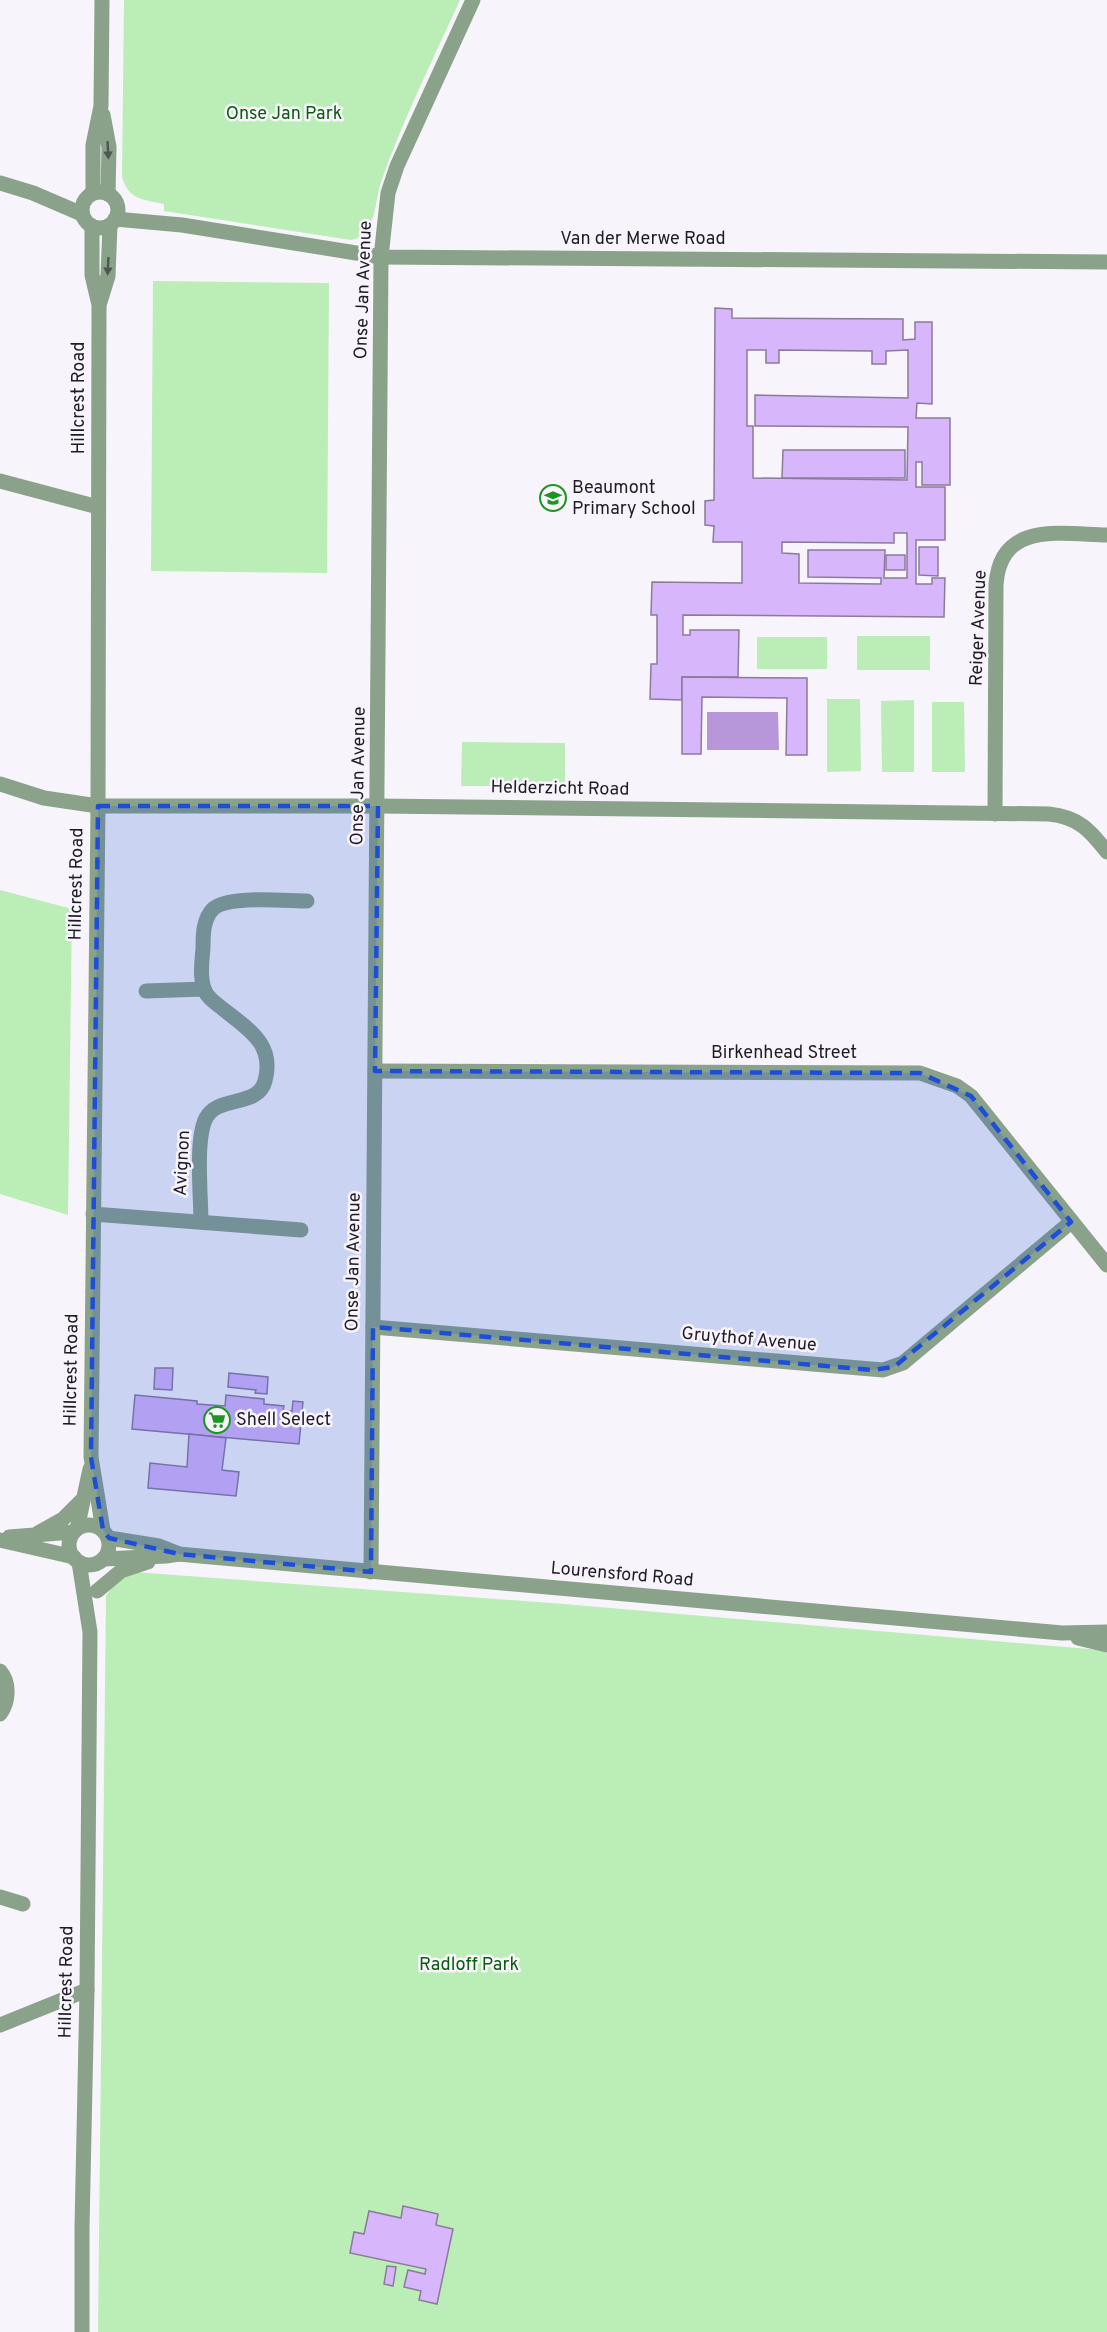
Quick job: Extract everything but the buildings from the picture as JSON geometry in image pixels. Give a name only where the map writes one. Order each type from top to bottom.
[{"type":"street","name":"Hillcrest Road","points":[[102,0],[101,106],[93,145],[108,276],[99,305],[98,806],[91,1463],[106,1534]]},
{"type":"street","name":"Onse Jan Avenue","points":[[371,1572],[381,257],[388,193],[397,166],[473,0]]},
{"type":"street","name":"Van der Merwe Road","points":[[0,183],[100,209],[182,225],[381,257],[1107,262]]},
{"type":"street","points":[[0,481],[98,507]]},
{"type":"street","name":"Reiger Avenue","points":[[995,814],[996,585],[1001,559],[1019,540],[1031,535],[1107,535]]},
{"type":"street","name":"Helderzicht Road","points":[[0,784],[44,798],[98,806],[378,806],[1063,815],[1081,823],[1107,852]]},
{"type":"street","points":[[146,991],[204,989],[202,971],[206,919],[213,909],[221,904],[239,901],[307,901]]},
{"type":"street","name":"Avignon","points":[[201,1222],[201,1139],[207,1117],[213,1109],[254,1096],[265,1082],[267,1063],[261,1041],[211,999],[204,989]]},
{"type":"street","name":"Birkenhead Street","points":[[375,1071],[920,1073],[950,1083],[971,1096],[1107,1265]]},
{"type":"street","name":"Avignon","points":[[93,1214],[301,1230]]},
{"type":"street","name":"Gruythof Avenue","points":[[373,1327],[884,1370],[903,1363],[1071,1222]]},
{"type":"street","name":"Hillcrest Road","points":[[75,1531],[91,1463]]},
{"type":"street","points":[[33,1536],[63,1519],[82,1500]]},
{"type":"street","points":[[87,1525],[95,1526],[106,1534],[109,1549],[102,1561],[89,1565],[76,1559],[0,1539],[75,1531],[87,1525]]},
{"type":"street","points":[[75,1531],[69,1546],[76,1559]]},
{"type":"street","name":"Lourensford Road","points":[[106,1534],[159,1546],[179,1554]]},
{"type":"street","name":"Lourensford Road","points":[[102,1561],[179,1554],[1062,1633],[1107,1632]]},
{"type":"street","points":[[97,1591],[121,1571],[159,1557]]},
{"type":"street","name":"Hillcrest Road","points":[[76,1559],[90,1632]]},
{"type":"street","name":"Hillcrest Road","points":[[82,2332],[90,1632],[102,1561]]},
{"type":"street","name":"Lourensford Road","points":[[1062,1633],[1107,1646]]},
{"type":"street","points":[[0,1671],[7,1682],[5,1704],[0,1714]]},
{"type":"street","points":[[0,1897],[23,1904]]},
{"type":"street","points":[[0,2025],[87,1990]]},
{"type":"highlighted area","points":[[98,806],[378,806],[375,1071],[920,1073],[971,1096],[1071,1222],[894,1367],[872,1370],[373,1327],[371,1572],[179,1554],[109,1538],[103,1530],[91,1457]]},
{"type":"green space","name":"Onse Jan Park","points":[[124,0],[460,0],[391,156],[379,188],[370,225],[366,232],[351,240],[164,211],[164,204],[137,197],[128,190],[122,176]]},
{"type":"green space","points":[[153,281],[329,283],[327,573],[151,571]]},
{"type":"green space","points":[[857,636],[930,636],[930,670],[857,670]]},
{"type":"green space","points":[[757,637],[827,637],[827,669],[757,669]]},
{"type":"green space","points":[[827,699],[860,699],[861,771],[827,772]]},
{"type":"green space","points":[[914,700],[914,772],[882,772],[881,701]]},
{"type":"green space","points":[[932,702],[964,702],[965,772],[932,772]]},
{"type":"green space","points":[[462,742],[565,743],[565,786],[461,786]]},
{"type":"green space","points":[[0,890],[72,909],[68,1215],[0,1194]]},
{"type":"green space","name":"Radloff Park","points":[[134,1572],[564,1604],[1100,1650],[1107,1653],[1107,2332],[98,2332],[106,1596],[116,1581]]},
{"type":"shaded area","points":[[707,712],[778,712],[779,750],[707,750]]},
{"type":"place","name":"Beaumont Primary School","points":[[553,498]]},
{"type":"place","name":"Shell Select","points":[[217,1420]]}]
